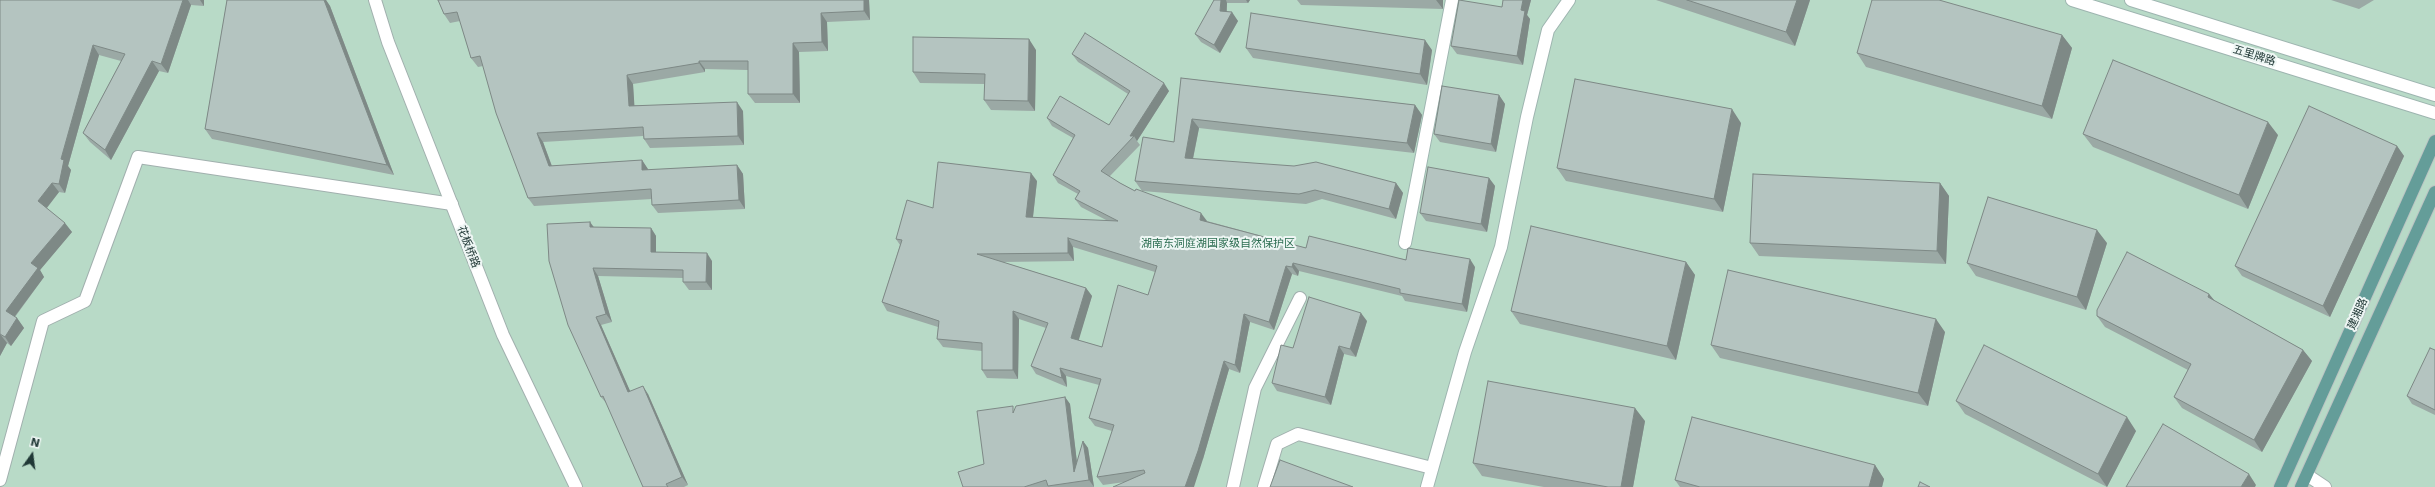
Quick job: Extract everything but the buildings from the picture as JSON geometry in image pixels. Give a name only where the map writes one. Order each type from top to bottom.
[{"type":"main road","name":"建湘路","points":[[2280,487],[2435,141]]},
{"type":"main road","name":"建湘路","points":[[2301,487],[2435,192]]},
{"type":"street","name":"花板桥路","points":[[375,0],[388,42],[503,335],[576,487]]},
{"type":"street","points":[[1405,243],[1452,0]]},
{"type":"street","points":[[1427,487],[1465,352],[1501,247],[1548,30],[1570,0]]},
{"type":"street","name":"五里牌路","points":[[2072,0],[2435,113]]},
{"type":"street","name":"五里牌路","points":[[2131,0],[2435,95]]},
{"type":"street","points":[[0,480],[43,321],[85,301],[138,156],[452,204]]},
{"type":"street","points":[[1233,487],[1255,388],[1300,298]]},
{"type":"street","points":[[1264,487],[1277,444],[1298,434],[1432,468]]},
{"type":"street","points":[[2307,475],[2325,487]]},
{"type":"green space","name":"湖南东洞庭湖国家级自然保护区","points":[[0,0],[2435,0],[2435,487],[0,487]]}]
